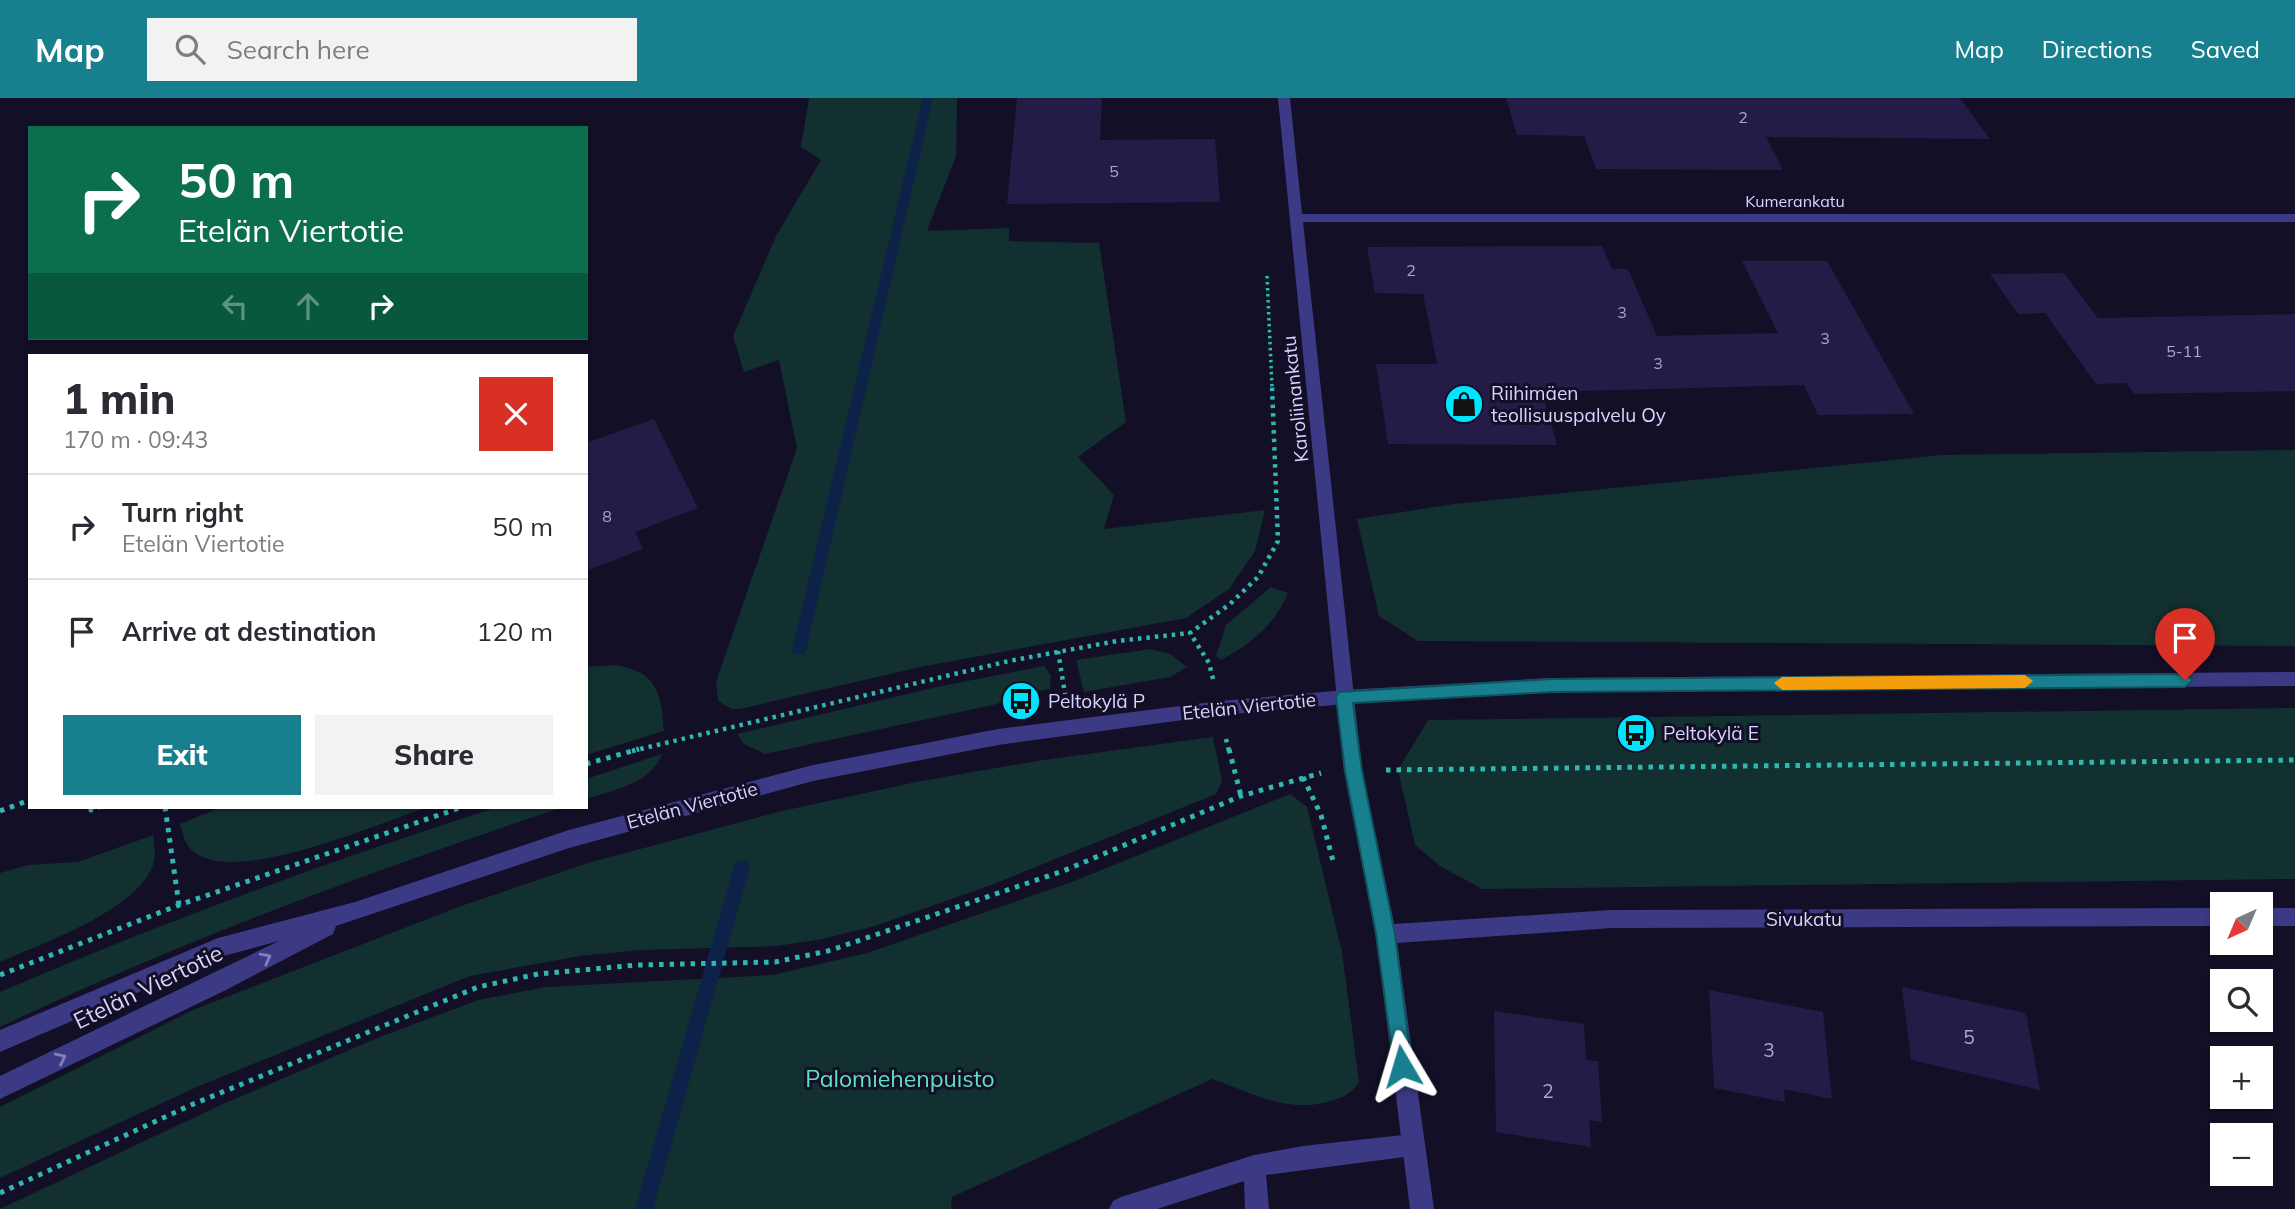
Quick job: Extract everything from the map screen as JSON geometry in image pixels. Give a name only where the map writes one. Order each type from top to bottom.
[{"type":"street","name":"Karoliinankatu","points":[[1284,98],[1353,771],[1386,934],[1422,1209]]},
{"type":"street","name":"Kumerankatu","points":[[1296,218],[2295,218]]},
{"type":"street","name":"Etelän Viertotie","points":[[0,1041],[218,948],[355,911],[464,872],[569,839],[813,773],[998,737],[1220,708],[1345,697],[1552,685],[2295,679]]},
{"type":"street","name":"Etelän Viertotie","points":[[0,1088],[219,983],[355,911]]},
{"type":"street","name":"Sivukatu","points":[[1386,934],[1612,919],[2210,917]]},
{"type":"street","points":[[2273,917],[2295,917]]},
{"type":"street","points":[[1121,1209],[1254,1166],[1412,1145]]},
{"type":"street","points":[[1254,1166],[1257,1209]]},
{"type":"path","points":[[588,763],[739,722],[1058,651],[1137,637],[1190,634],[1230,604],[1258,577],[1278,541],[1267,264]]},
{"type":"path","points":[[1190,634],[1209,663],[1241,796]]},
{"type":"path","points":[[1055,695],[1067,693],[1058,651]]},
{"type":"path","points":[[0,1193],[191,1105],[478,986],[538,974],[637,965],[775,962],[828,951],[1038,879],[1241,796],[1303,777],[1353,771],[2295,760]]},
{"type":"path","points":[[1303,777],[1321,815],[1335,867]]},
{"type":"path","points":[[0,811],[28,801]]},
{"type":"path","points":[[165,809],[179,905]]},
{"type":"path","points":[[0,975],[179,905],[457,809]]},
{"type":"green space","points":[[809,98],[957,98],[956,156],[927,231],[1009,228],[1009,241],[1099,243],[1126,422],[1078,457],[1114,495],[1104,529],[1265,510],[1255,551],[1229,589],[1186,618],[920,667],[740,709],[732,709],[718,701],[716,682],[797,448],[779,360],[744,372],[733,336],[776,236],[821,160],[801,147]]},
{"type":"green space","points":[[2295,450],[2295,646],[1418,641],[1379,616],[1357,519],[1454,504],[1942,455]]},
{"type":"green space","points":[[1271,587],[1288,593],[1276,615],[1252,640],[1221,660],[1216,656],[1226,625]]},
{"type":"green space","points":[[1150,649],[1170,654],[1187,667],[1170,677],[1084,692],[1076,660]]},
{"type":"green space","points":[[614,665],[640,672],[648,678],[658,695],[664,731],[588,754],[588,667]]},
{"type":"green space","points":[[1044,666],[1051,676],[1050,689],[1013,695],[997,704],[765,754],[744,744],[737,734],[937,687]]},
{"type":"green space","points":[[2295,708],[2295,879],[1482,889],[1440,866],[1415,845],[1398,770],[1428,720]]},
{"type":"green space","points":[[1213,737],[1222,781],[1216,794],[994,884],[875,926],[822,939],[777,946],[641,950],[580,956],[470,976],[199,1086],[0,1178],[0,1107],[193,1010],[461,906],[588,863],[782,811],[921,781],[1043,760]]},
{"type":"green space","points":[[662,754],[649,772],[640,779],[588,798],[588,778]]},
{"type":"green space","name":"Palomiehenpuisto","points":[[1290,794],[1307,807],[1342,952],[1359,1082],[1349,1093],[1337,1099],[1311,1105],[1283,1103],[1212,1079],[952,1197],[951,1209],[0,1209],[223,1104],[380,1037],[478,1000],[546,987],[773,975],[867,953],[1069,883]]},
{"type":"green space","points":[[217,809],[422,809],[309,848],[242,862],[214,860],[194,852],[183,836],[180,824]]},
{"type":"green space","points":[[492,809],[557,809],[279,908],[138,965],[0,1027],[0,992],[123,941],[372,849]]},
{"type":"green space","points":[[153,835],[154,862],[145,879],[130,895],[88,923],[0,962],[0,873],[28,865],[78,862]]},
{"type":"building","points":[[1017,98],[1102,98],[1100,140],[1215,139],[1220,202],[1007,204]]},
{"type":"building","points":[[1506,98],[1960,98],[1990,139],[1766,137],[1783,170],[1596,169],[1584,136],[1517,135]]},
{"type":"building","points":[[1602,246],[1612,269],[1628,269],[1657,336],[1778,333],[1742,261],[1827,261],[1914,414],[1818,415],[1804,385],[1542,392],[1557,445],[1388,444],[1376,364],[1437,364],[1423,294],[1375,293],[1367,247]]},
{"type":"building","points":[[2064,273],[2098,318],[2295,314],[2295,391],[2134,394],[2126,383],[2096,384],[2045,313],[2018,314],[1990,274]]},
{"type":"building","points":[[654,419],[698,508],[635,532],[643,549],[588,570],[588,442]]},
{"type":"building","points":[[1902,987],[2026,1013],[2040,1090],[1911,1060]]},
{"type":"building","points":[[1709,990],[1823,1012],[1832,1099],[1784,1089],[1785,1102],[1714,1088]]},
{"type":"building","points":[[1494,1011],[1584,1024],[1586,1060],[1598,1061],[1602,1122],[1589,1120],[1591,1147],[1496,1132]]},
{"type":"waterway","points":[[799,650],[928,98]]},
{"type":"waterway","points":[[644,1209],[742,867]]},
{"type":"slow traffic","points":[[1782,683],[2025,681]]},
{"type":"place","name":"Riihimäen teollisuuspalvelu Oy","points":[[1464,404]]},
{"type":"place","name":"Peltokylä P","points":[[1021,701]]},
{"type":"place","name":"Peltokylä E","points":[[1636,733]]},
{"type":"route","points":[[1402,1066],[1386,934],[1353,771],[1345,697],[1552,685],[2185,680]]}]
